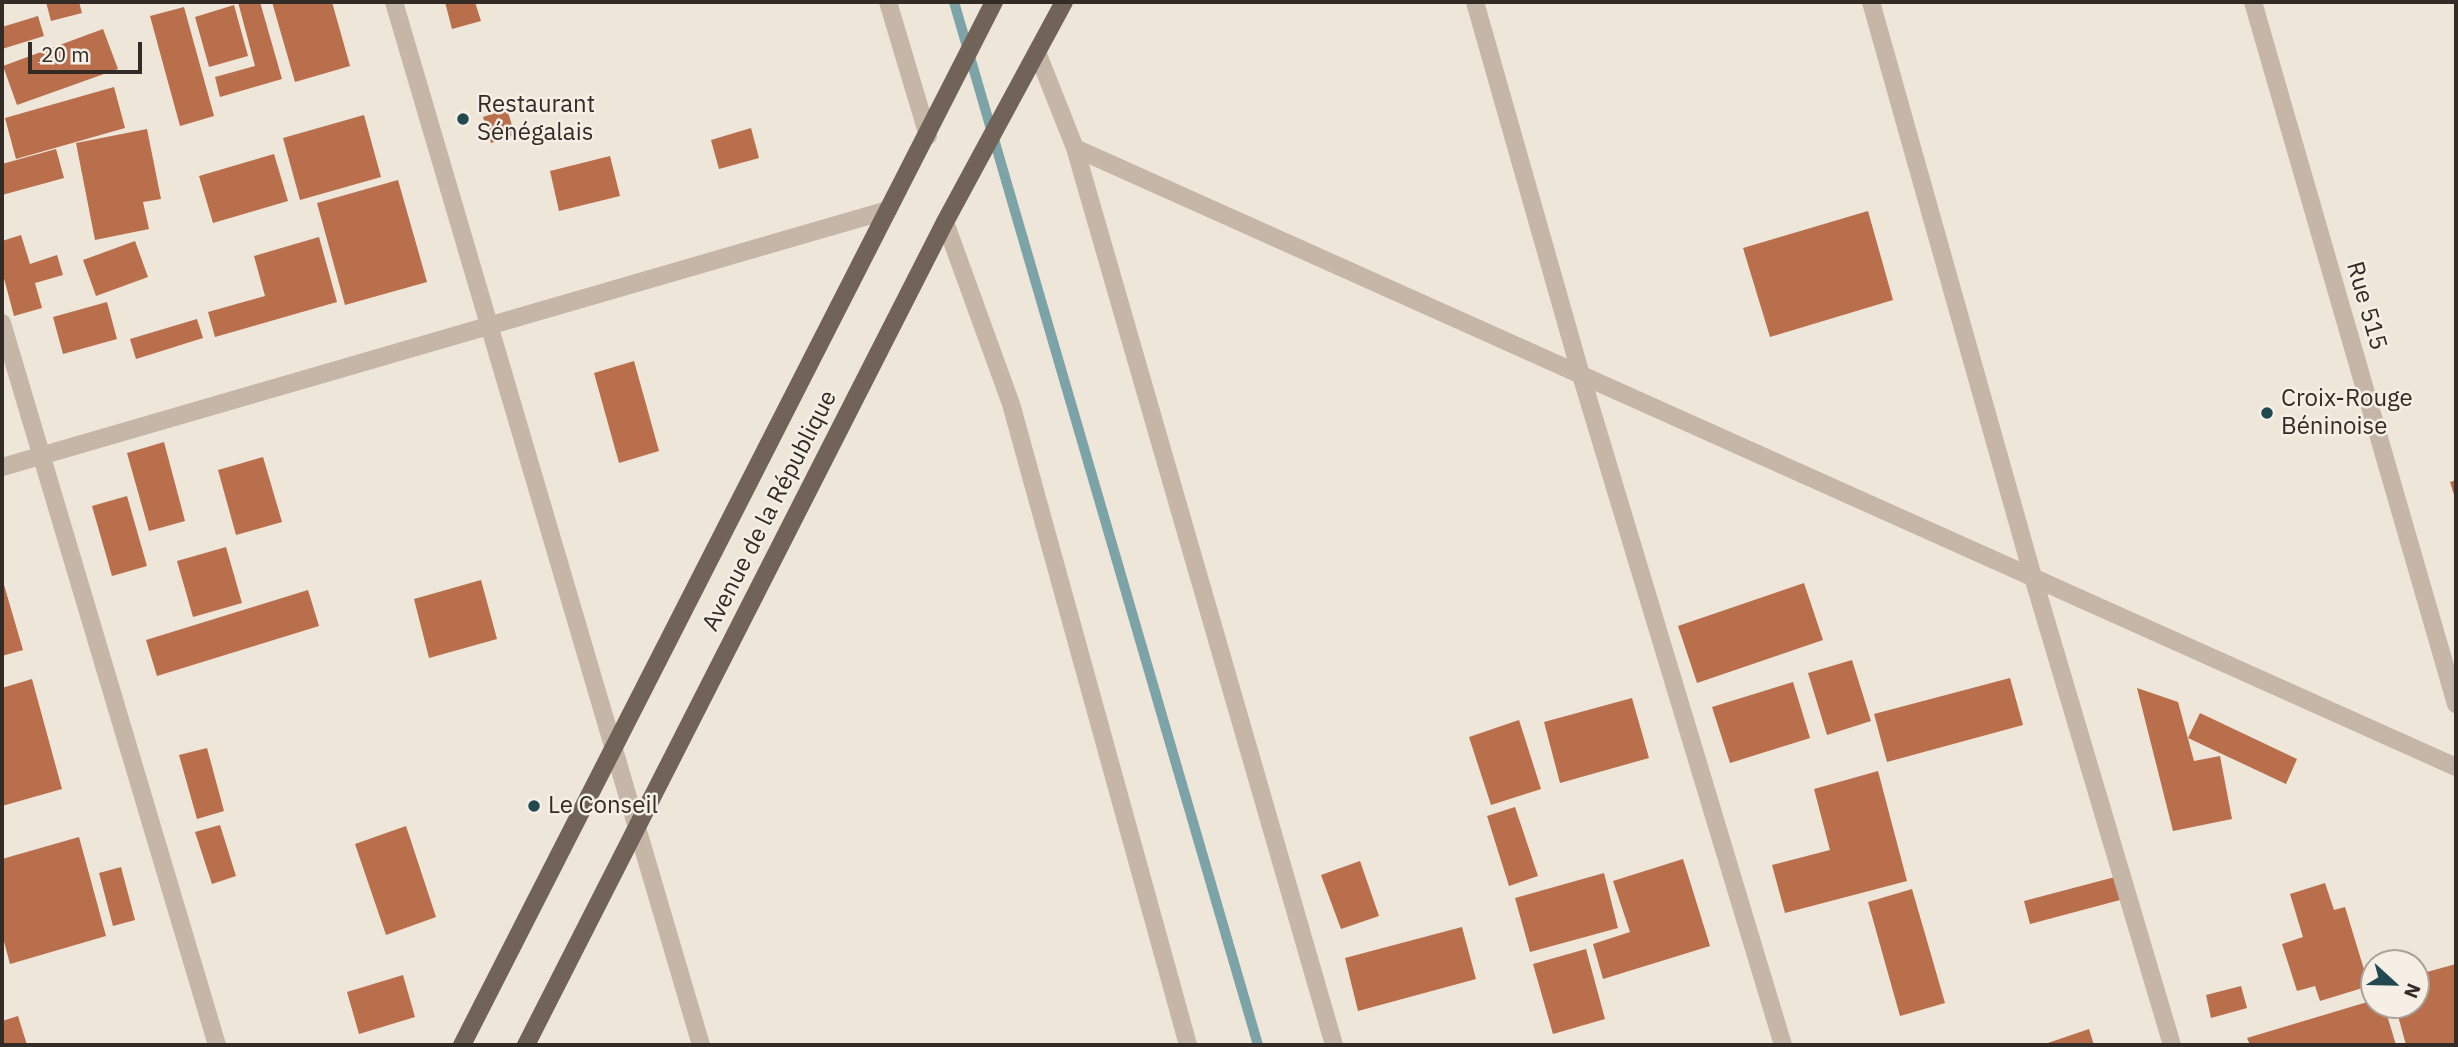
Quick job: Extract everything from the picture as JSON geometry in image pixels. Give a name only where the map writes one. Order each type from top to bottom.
[{"type":"main road","name":"Avenue de la République","points":[[462,1045],[994,2]]},
{"type":"main road","name":"Avenue de la République","points":[[526,1045],[945,222],[1064,2]]},
{"type":"street","points":[[394,2],[701,1045]]},
{"type":"street","points":[[888,2],[928,136]]},
{"type":"street","points":[[1475,2],[1581,375],[1783,1045]]},
{"type":"street","points":[[1871,2],[2033,578],[2172,1045]]},
{"type":"street","name":"Rue 515","points":[[2253,2],[2456,704]]},
{"type":"street","points":[[1037,52],[1075,148],[1334,1045]]},
{"type":"street","points":[[1075,148],[2456,767]]},
{"type":"street","points":[[2,467],[887,210]]},
{"type":"street","points":[[945,222],[1011,404],[1188,1045]]},
{"type":"street","points":[[2,323],[217,1045]]},
{"type":"building","points":[[46,2],[79,2],[82,13],[51,21]]},
{"type":"building","points":[[238,2],[260,2],[282,79],[220,97],[215,77],[255,66]]},
{"type":"building","points":[[272,2],[332,2],[350,66],[295,82]]},
{"type":"building","points":[[445,2],[475,2],[481,21],[452,29]]},
{"type":"building","points":[[234,5],[248,56],[209,67],[195,17]]},
{"type":"building","points":[[184,7],[214,116],[180,126],[150,16]]},
{"type":"building","points":[[38,16],[44,36],[2,49],[2,27]]},
{"type":"building","points":[[103,29],[118,69],[17,105],[3,66]]},
{"type":"building","points":[[114,87],[125,128],[16,159],[5,118]]},
{"type":"building","points":[[507,109],[515,135],[491,143],[483,117]]},
{"type":"building","points":[[364,115],[381,177],[300,200],[283,138]]},
{"type":"building","points":[[751,128],[759,158],[719,169],[711,140]]},
{"type":"building","points":[[147,129],[161,199],[143,202],[149,229],[95,240],[76,143]]},
{"type":"building","points":[[56,149],[64,178],[2,195],[2,164]]},
{"type":"building","points":[[274,154],[288,201],[213,223],[199,176]]},
{"type":"building","points":[[610,156],[620,196],[559,211],[550,171]]},
{"type":"building","points":[[398,180],[427,282],[345,305],[317,203]]},
{"type":"building","points":[[1868,211],[1893,300],[1770,337],[1743,248]]},
{"type":"building","points":[[21,235],[30,264],[57,255],[63,275],[35,283],[42,308],[14,316],[2,271],[2,241]]},
{"type":"building","points":[[319,237],[337,302],[215,337],[208,312],[265,296],[254,256]]},
{"type":"building","points":[[135,241],[148,277],[96,296],[83,260]]},
{"type":"building","points":[[107,302],[117,339],[63,354],[53,317]]},
{"type":"building","points":[[197,319],[203,338],[136,359],[130,339]]},
{"type":"building","points":[[634,361],[659,451],[619,463],[594,373]]},
{"type":"building","points":[[164,442],[185,521],[149,531],[127,453]]},
{"type":"building","points":[[263,457],[282,522],[236,535],[218,470]]},
{"type":"building","points":[[2456,480],[2456,501],[2450,482]]},
{"type":"building","points":[[127,496],[147,566],[112,576],[92,506]]},
{"type":"building","points":[[226,547],[242,603],[193,617],[177,561]]},
{"type":"building","points":[[2,578],[23,650],[2,656]]},
{"type":"building","points":[[481,580],[497,639],[429,658],[414,599]]},
{"type":"building","points":[[1804,583],[1823,640],[1697,683],[1678,626]]},
{"type":"building","points":[[308,590],[319,626],[157,676],[146,640]]},
{"type":"building","points":[[1852,660],[1871,721],[1827,735],[1808,673]]},
{"type":"building","points":[[2010,678],[2023,725],[1887,762],[1874,714]]},
{"type":"building","points":[[32,679],[62,789],[2,806],[2,688]]},
{"type":"building","points":[[1793,682],[1810,738],[1730,763],[1712,707]]},
{"type":"building","points":[[2137,688],[2178,702],[2194,761],[2220,756],[2232,819],[2173,831]]},
{"type":"building","points":[[1632,698],[1649,758],[1560,783],[1544,722]]},
{"type":"building","points":[[2200,713],[2297,759],[2286,784],[2188,738]]},
{"type":"building","points":[[1519,720],[1541,789],[1491,805],[1469,737]]},
{"type":"building","points":[[207,748],[224,811],[197,819],[179,755]]},
{"type":"building","points":[[1878,771],[1907,881],[1785,913],[1772,865],[1830,850],[1814,789]]},
{"type":"building","points":[[1515,807],[1538,876],[1509,886],[1487,816]]},
{"type":"building","points":[[220,825],[236,876],[212,884],[195,832]]},
{"type":"building","points":[[406,826],[436,917],[386,935],[355,844]]},
{"type":"building","points":[[79,837],[106,936],[10,964],[2,934],[2,859]]},
{"type":"building","points":[[1683,859],[1710,946],[1603,979],[1593,944],[1630,932],[1613,881]]},
{"type":"building","points":[[1360,861],[1379,916],[1341,929],[1321,875]]},
{"type":"building","points":[[121,867],[135,920],[113,926],[99,873]]},
{"type":"building","points":[[1604,873],[1618,928],[1530,952],[1515,898]]},
{"type":"building","points":[[2115,877],[2120,900],[2030,924],[2024,901]]},
{"type":"building","points":[[2325,883],[2334,910],[2345,907],[2360,956],[2360,989],[2320,1001],[2315,986],[2297,991],[2282,944],[2303,937],[2290,894]]},
{"type":"building","points":[[1912,889],[1945,1003],[1900,1016],[1868,902]]},
{"type":"building","points":[[1462,927],[1476,979],[1358,1011],[1345,958]]},
{"type":"building","points":[[1586,949],[1605,1019],[1553,1034],[1533,964]]},
{"type":"building","points":[[2456,964],[2456,1045],[2406,1045],[2399,1019],[2430,1019],[2430,971]]},
{"type":"building","points":[[403,975],[415,1017],[359,1034],[347,992]]},
{"type":"building","points":[[2241,986],[2247,1008],[2211,1018],[2206,995]]},
{"type":"building","points":[[2360,1004],[2360,1019],[2388,1019],[2396,1045],[2250,1045],[2247,1038]]},
{"type":"building","points":[[18,1016],[27,1045],[2,1045],[2,1021]]},
{"type":"building","points":[[2089,1029],[2094,1045],[2042,1045]]},
{"type":"waterway","points":[[954,2],[1258,1045]]},
{"type":"place","name":"Restaurant Sénégalais","points":[[463,119]]},
{"type":"place","name":"Croix-Rouge Béninoise","points":[[2267,413]]},
{"type":"place","name":"Le Conseil","points":[[534,806]]}]
